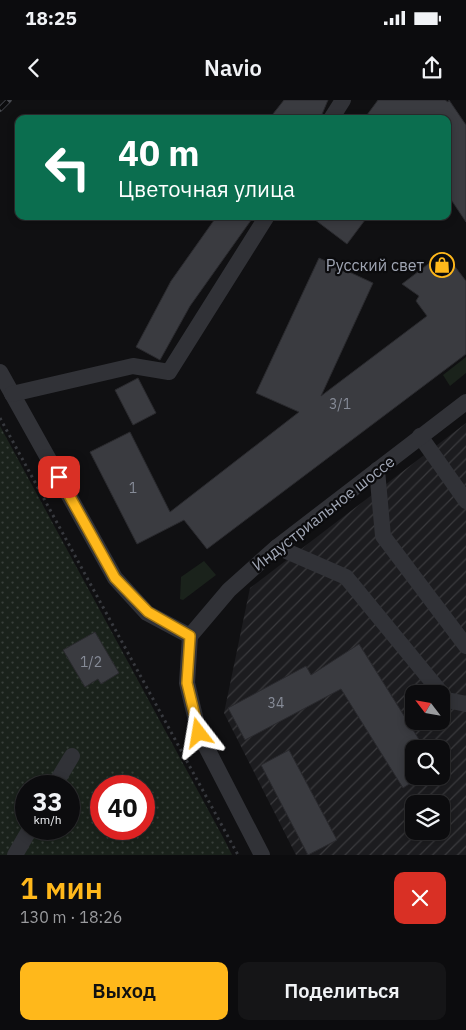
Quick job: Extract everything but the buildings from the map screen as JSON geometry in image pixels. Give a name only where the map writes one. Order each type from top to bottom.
[{"type":"street","points":[[334,115],[343,100]]},
{"type":"street","points":[[12,394],[133,366],[169,372],[264,220]]},
{"type":"street","points":[[0,372],[115,578],[148,612],[190,636],[187,683],[199,733],[262,855]]},
{"type":"street","name":"Индустриальное шоссе","points":[[190,636],[229,590],[277,547],[466,402]]},
{"type":"street","points":[[420,436],[466,501]]},
{"type":"street","points":[[377,470],[383,536],[466,646]]},
{"type":"street","points":[[277,547],[346,578],[447,700],[466,704]]},
{"type":"street","points":[[61,775],[72,756]]},
{"type":"street","points":[[15,855],[24,840]]},
{"type":"path","points":[[0,418],[238,855]]},
{"type":"shaded area","points":[[466,357],[466,373],[450,386],[443,375]]},
{"type":"shaded area","points":[[466,423],[466,855],[296,855],[224,713],[250,588]]},
{"type":"shaded area","points":[[0,426],[224,839],[232,855],[0,855]]},
{"type":"shaded area","points":[[204,561],[216,575],[183,600],[180,599],[181,577]]},
{"type":"railway","points":[[0,109],[9,100]]},
{"type":"place","name":"Русский свет","points":[[442,265]]},
{"type":"route","points":[[59,477],[115,578],[148,612],[190,636],[187,683],[199,733]]}]
